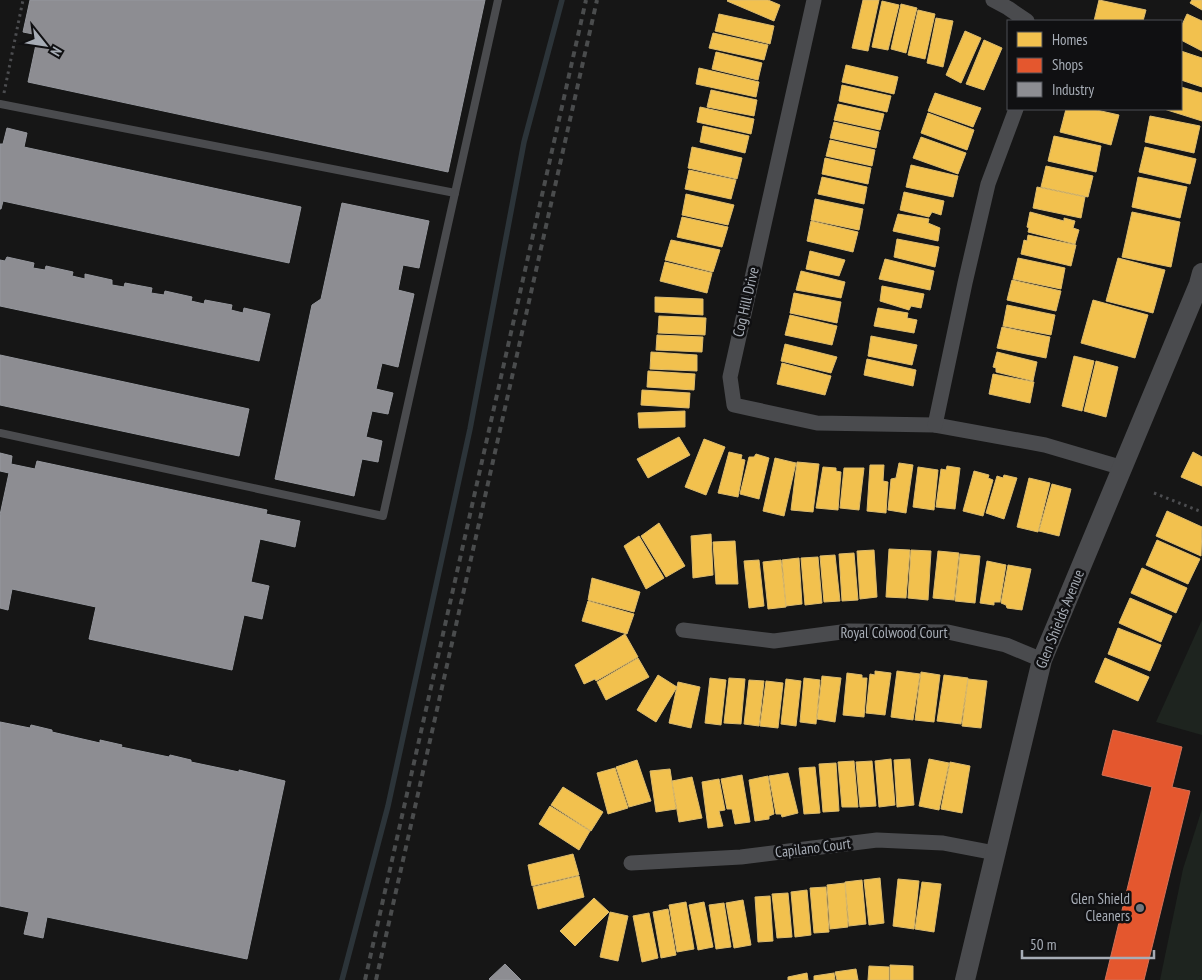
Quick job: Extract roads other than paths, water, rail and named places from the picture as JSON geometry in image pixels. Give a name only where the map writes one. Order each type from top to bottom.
[{"type":"street","name":"Cog Hill Drive","points":[[814,0],[730,377],[734,405],[817,423],[935,425],[1045,445],[1123,468]]},
{"type":"street","points":[[992,0],[1026,20]]},
{"type":"street","points":[[935,425],[988,184],[1016,110]]},
{"type":"street","name":"Glen Shields Avenue","points":[[965,980],[1042,660],[1202,273]]},
{"type":"street","name":"Royal Colwood Court","points":[[683,630],[774,640],[849,631],[948,632],[1006,645],[1042,660]]},
{"type":"street","name":"Capilano Court","points":[[631,863],[741,857],[877,840],[943,843],[995,853]]},
{"type":"lane","points":[[0,433],[383,516],[498,0]]},
{"type":"lane","points":[[1,104],[455,193]]},
{"type":"waterway","points":[[342,980],[388,806],[470,429],[524,142],[562,0]]},
{"type":"railway","points":[[365,980],[586,0]]},
{"type":"railway","points":[[376,980],[597,0]]},
{"type":"place","name":"Glen Shield Cleaners","points":[[1140,908]]}]
